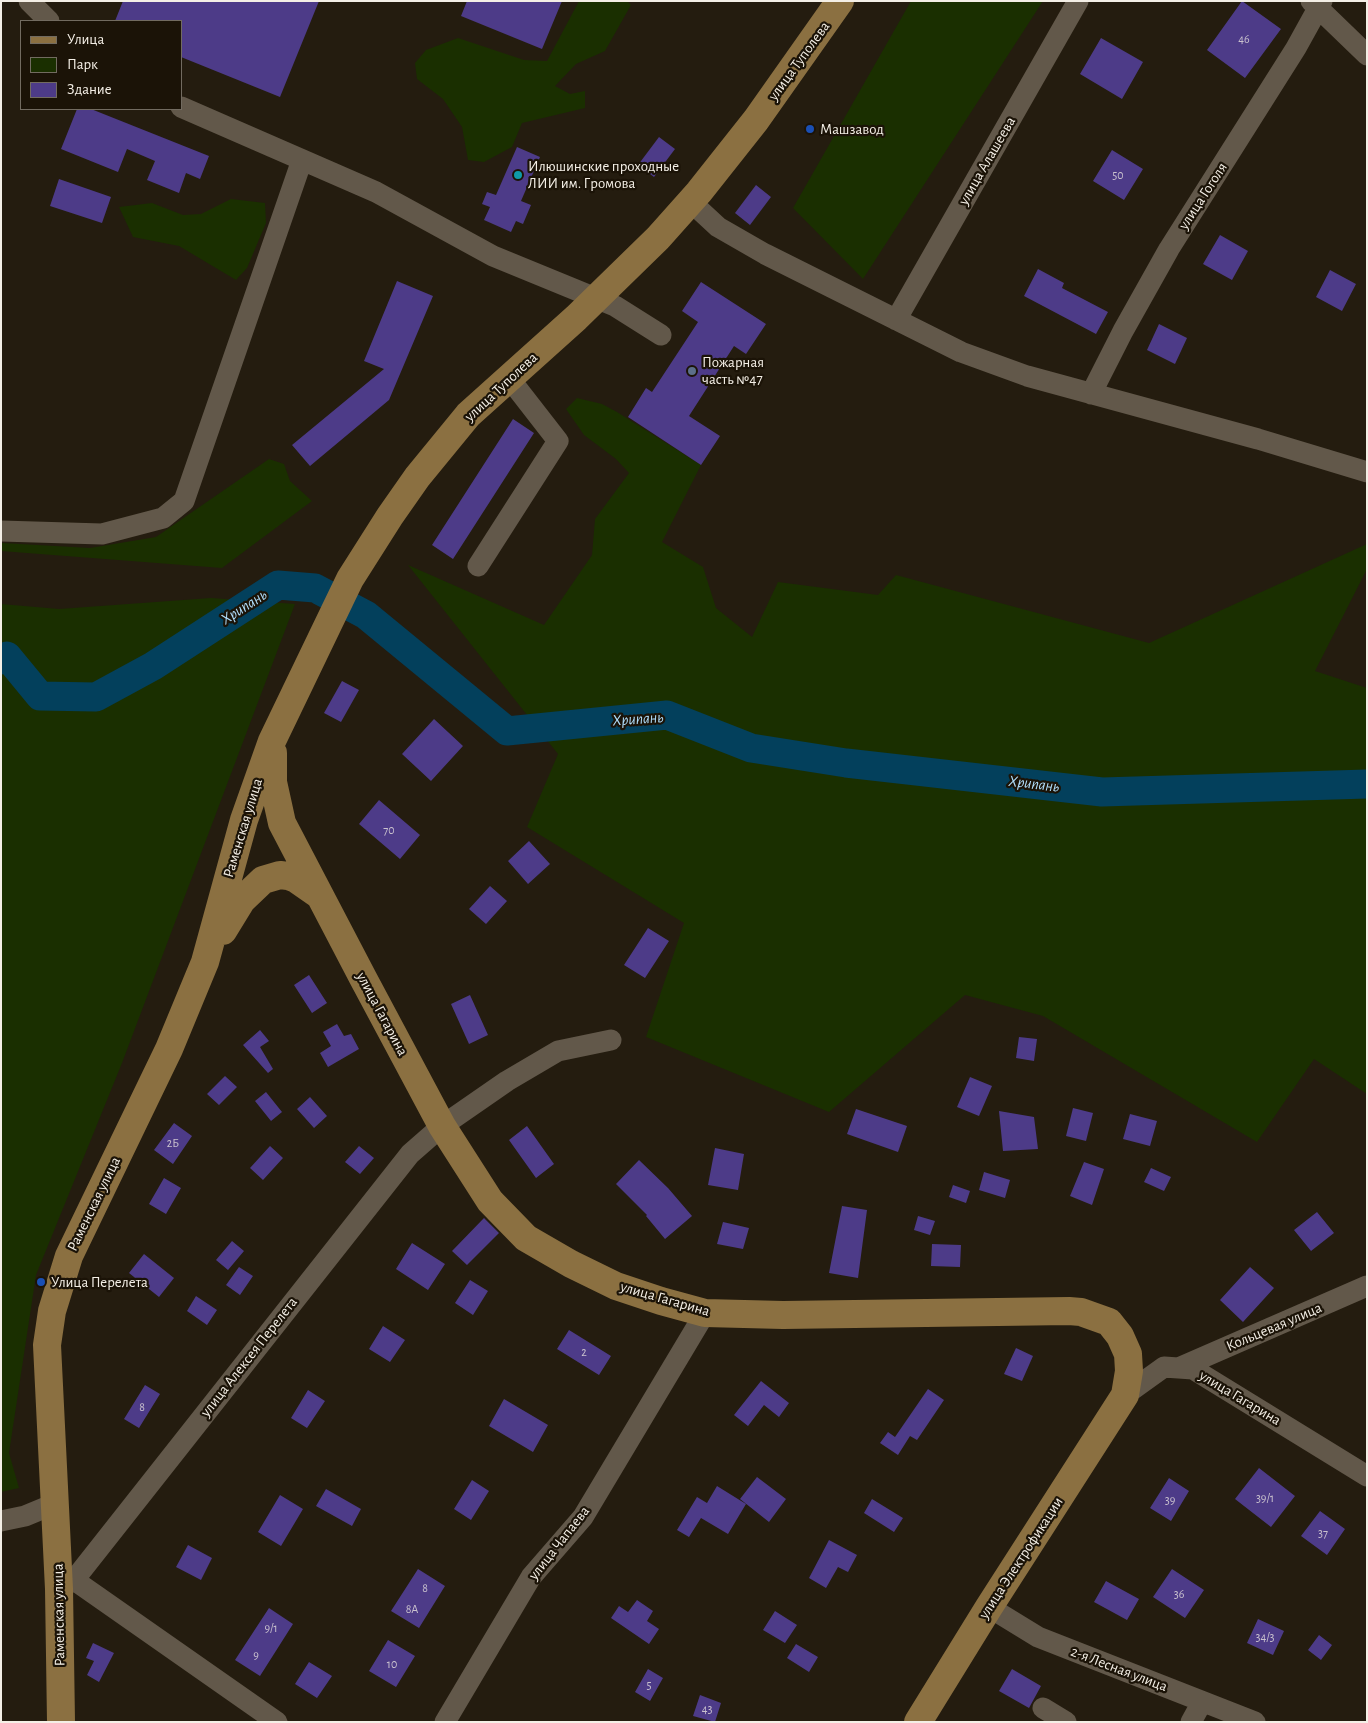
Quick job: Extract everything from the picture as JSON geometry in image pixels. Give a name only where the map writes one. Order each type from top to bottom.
[{"type":"main road","name":"улица Туполева","points":[[756,120],[819,1]]},
{"type":"main road","name":"улица Туполева","points":[[301,682],[350,579],[418,476],[468,415],[596,298],[658,238],[690,202],[756,120],[840,1]]},
{"type":"main road","name":"Раменская улица","points":[[61,1722],[66,1585],[54,1504],[47,1345],[56,1296],[69,1256],[169,1050],[205,962],[244,820],[272,741],[301,682]]},
{"type":"main road","name":"улица Гагарина","points":[[272,741],[273,782],[282,823],[442,1126],[490,1200],[526,1238],[571,1264],[616,1286],[705,1313],[783,1315],[1081,1312],[1108,1322],[1120,1336],[1128,1354],[1129,1371],[1125,1395]]},
{"type":"main road","points":[[244,820],[240,848],[243,858],[253,866],[265,867],[278,857],[282,823]]},
{"type":"main road","points":[[205,962],[242,900],[263,880],[280,874],[288,876],[296,879],[319,895]]},
{"type":"main road","name":"улица Электрофикации","points":[[918,1722],[989,1607],[1125,1395]]},
{"type":"street","points":[[30,1],[48,20]]},
{"type":"street","name":"улица Алашеева","points":[[896,320],[1078,1]]},
{"type":"street","points":[[1317,3],[1367,55]]},
{"type":"street","name":"улица Гоголя","points":[[1091,394],[1123,331],[1169,249],[1296,48],[1317,3]]},
{"type":"street","points":[[182,107],[376,192],[493,256],[615,306],[661,335]]},
{"type":"street","points":[[1,531],[102,534],[162,518],[184,501],[302,160]]},
{"type":"street","points":[[690,202],[718,227],[764,254],[961,352],[1027,376],[1258,439],[1367,472]]},
{"type":"street","points":[[478,566],[558,441],[509,378]]},
{"type":"street","name":"улица Алексея Перелета","points":[[66,1585],[410,1154],[442,1126],[507,1080],[558,1051],[611,1040]]},
{"type":"street","name":"Кольцевая улица","points":[[1181,1367],[1367,1286]]},
{"type":"street","name":"улица Чапаева","points":[[445,1722],[531,1577],[583,1517],[705,1313]]},
{"type":"street","name":"улица Гагарина","points":[[1125,1395],[1164,1367],[1181,1367],[1204,1375],[1367,1476]]},
{"type":"street","points":[[1,1521],[26,1516],[54,1504]]},
{"type":"street","points":[[66,1585],[277,1722]]},
{"type":"street","name":"2-я Лесная улица","points":[[989,1607],[1038,1637],[1255,1722]]},
{"type":"street","points":[[1190,1722],[1202,1702]]},
{"type":"street","points":[[1043,1708],[1066,1722]]},
{"type":"green space","points":[[579,1],[627,1],[631,5],[605,51],[576,64],[555,86],[570,94],[585,91],[585,108],[522,123],[512,147],[484,162],[468,160],[462,127],[443,99],[417,79],[415,63],[426,50],[458,38],[524,60],[547,61]]},
{"type":"green space","points":[[911,1],[1043,1],[863,279],[793,208]]},
{"type":"green space","points":[[231,199],[265,203],[266,223],[247,268],[236,280],[179,246],[133,237],[119,207],[152,203],[183,215],[201,214]]},
{"type":"green space","points":[[577,398],[602,404],[617,412],[701,465],[662,542],[703,567],[716,608],[752,637],[778,582],[878,595],[896,575],[1149,643],[1367,544],[1367,569],[1315,671],[1367,688],[1367,1094],[1314,1059],[1257,1142],[1043,1016],[965,995],[829,1112],[646,1037],[684,923],[527,827],[558,754],[408,565],[544,625],[592,555],[595,519],[629,473],[616,459],[584,435],[566,409]]},
{"type":"green space","points":[[269,459],[284,464],[290,481],[312,501],[222,568],[1,551],[2,543],[90,548],[156,537]]},
{"type":"green space","points":[[211,598],[295,604],[122,1063],[36,1275],[9,1453],[19,1488],[1,1492],[1,604],[59,609]]},
{"type":"building","points":[[123,1],[319,1],[280,97],[182,57],[182,20],[115,20]]},
{"type":"building","points":[[467,1],[562,1],[542,49],[461,16]]},
{"type":"building","points":[[1242,1],[1281,29],[1245,78],[1207,50]]},
{"type":"building","points":[[1101,38],[1143,62],[1122,99],[1080,74]]},
{"type":"building","points":[[77,110],[94,110],[209,156],[200,179],[186,173],[179,193],[147,180],[155,161],[127,149],[118,172],[61,149]]},
{"type":"building","points":[[659,137],[675,149],[654,177],[638,165]]},
{"type":"building","name":"Илюшинские проходные ЛИИ им. Громова","points":[[517,147],[540,157],[521,201],[531,205],[523,224],[516,221],[511,232],[484,220],[490,207],[482,204],[487,192],[496,195]]},
{"type":"building","points":[[1112,150],[1143,169],[1124,200],[1093,181]]},
{"type":"building","points":[[59,179],[111,197],[102,223],[50,206]]},
{"type":"building","points":[[756,185],[771,197],[750,225],[735,213]]},
{"type":"building","points":[[1220,235],[1248,251],[1232,280],[1203,264]]},
{"type":"building","points":[[1038,269],[1064,283],[1062,288],[1108,312],[1096,334],[1024,296]]},
{"type":"building","points":[[1330,270],[1356,284],[1342,311],[1316,297]]},
{"type":"building","points":[[397,281],[433,296],[389,400],[310,466],[292,445],[384,369],[364,361]]},
{"type":"building","name":"Пожарная часть №47","points":[[701,282],[766,324],[746,354],[734,346],[689,416],[720,436],[701,465],[628,417],[646,388],[652,392],[698,322],[682,311]]},
{"type":"building","points":[[1159,324],[1187,338],[1175,364],[1147,350]]},
{"type":"building","points":[[513,419],[534,433],[453,559],[432,545]]},
{"type":"building","points":[[342,681],[359,690],[341,722],[324,713]]},
{"type":"building","points":[[434,719],[463,746],[431,781],[402,754]]},
{"type":"building","points":[[379,800],[420,835],[400,859],[359,824]]},
{"type":"building","points":[[529,841],[550,864],[528,884],[508,861]]},
{"type":"building","points":[[490,886],[507,901],[486,924],[469,909]]},
{"type":"building","points":[[648,928],[669,941],[645,978],[624,965]]},
{"type":"building","points":[[309,975],[327,1003],[312,1013],[294,985]]},
{"type":"building","points":[[470,995],[488,1035],[469,1044],[451,1004]]},
{"type":"building","points":[[337,1024],[344,1036],[351,1034],[359,1049],[328,1067],[320,1053],[331,1046],[323,1032]]},
{"type":"building","points":[[260,1030],[269,1041],[260,1047],[273,1069],[268,1073],[243,1045]]},
{"type":"building","points":[[1019,1037],[1037,1039],[1034,1061],[1016,1058]]},
{"type":"building","points":[[225,1076],[237,1087],[219,1105],[207,1094]]},
{"type":"building","points":[[970,1077],[992,1086],[979,1116],[957,1107]]},
{"type":"building","points":[[266,1092],[282,1112],[271,1121],[255,1101]]},
{"type":"building","points":[[310,1097],[327,1116],[314,1128],[297,1109]]},
{"type":"building","points":[[1073,1108],[1093,1113],[1086,1141],[1066,1136]]},
{"type":"building","points":[[856,1109],[907,1126],[898,1152],[847,1134]]},
{"type":"building","points":[[999,1111],[1034,1117],[1038,1149],[1003,1151]]},
{"type":"building","points":[[1130,1114],[1157,1121],[1150,1146],[1123,1139]]},
{"type":"building","points":[[174,1123],[192,1136],[173,1164],[154,1150]]},
{"type":"building","points":[[527,1126],[554,1164],[536,1178],[509,1140]]},
{"type":"building","points":[[270,1146],[283,1158],[263,1180],[250,1168]]},
{"type":"building","points":[[359,1146],[374,1158],[360,1174],[345,1162]]},
{"type":"building","points":[[715,1148],[744,1154],[738,1190],[708,1185]]},
{"type":"building","points":[[639,1160],[668,1188],[692,1216],[665,1239],[647,1215],[616,1184]]},
{"type":"building","points":[[1084,1162],[1104,1169],[1092,1205],[1070,1196]]},
{"type":"building","points":[[1151,1168],[1171,1177],[1164,1191],[1144,1182]]},
{"type":"building","points":[[984,1172],[1010,1180],[1005,1198],[979,1190]]},
{"type":"building","points":[[164,1178],[181,1188],[166,1214],[149,1204]]},
{"type":"building","points":[[953,1185],[970,1191],[966,1203],[949,1197]]},
{"type":"building","points":[[842,1206],[867,1210],[858,1278],[829,1273]]},
{"type":"building","points":[[1317,1212],[1334,1233],[1311,1251],[1294,1230]]},
{"type":"building","points":[[918,1216],[935,1221],[930,1235],[914,1230]]},
{"type":"building","points":[[484,1218],[499,1233],[467,1265],[452,1251]]},
{"type":"building","points":[[723,1222],[749,1228],[743,1249],[717,1244]]},
{"type":"building","points":[[232,1241],[244,1251],[228,1270],[216,1260]]},
{"type":"building","points":[[412,1243],[445,1264],[428,1290],[396,1269]]},
{"type":"building","points":[[932,1244],[961,1245],[960,1267],[931,1266]]},
{"type":"building","points":[[144,1254],[174,1278],[159,1297],[129,1273]]},
{"type":"building","points":[[239,1267],[253,1276],[240,1295],[226,1285]]},
{"type":"building","points":[[1250,1267],[1274,1288],[1243,1322],[1220,1300]]},
{"type":"building","points":[[470,1280],[488,1291],[473,1315],[455,1303]]},
{"type":"building","points":[[196,1296],[217,1310],[207,1325],[187,1311]]},
{"type":"building","points":[[383,1326],[405,1340],[390,1362],[369,1349]]},
{"type":"building","points":[[569,1330],[611,1356],[599,1375],[557,1349]]},
{"type":"building","points":[[1016,1348],[1033,1356],[1022,1381],[1004,1374]]},
{"type":"building","points":[[761,1381],[789,1403],[779,1417],[764,1405],[748,1426],[734,1415]]},
{"type":"building","points":[[145,1385],[160,1394],[139,1428],[124,1419]]},
{"type":"building","points":[[928,1389],[944,1400],[917,1440],[910,1436],[898,1455],[880,1443],[888,1432],[895,1437]]},
{"type":"building","points":[[308,1390],[325,1401],[307,1428],[291,1418]]},
{"type":"building","points":[[504,1399],[548,1425],[533,1452],[489,1426]]},
{"type":"building","points":[[1259,1468],[1295,1496],[1271,1527],[1235,1499]]},
{"type":"building","points":[[757,1477],[786,1499],[769,1522],[740,1499]]},
{"type":"building","points":[[1169,1478],[1189,1491],[1171,1521],[1150,1508]]},
{"type":"building","points":[[472,1480],[489,1491],[471,1520],[454,1509]]},
{"type":"building","points":[[717,1486],[746,1504],[728,1534],[701,1518],[689,1537],[677,1530],[697,1497],[707,1503]]},
{"type":"building","points":[[326,1489],[361,1509],[352,1526],[316,1506]]},
{"type":"building","points":[[280,1495],[303,1509],[281,1546],[258,1532]]},
{"type":"building","points":[[872,1499],[903,1518],[894,1532],[864,1513]]},
{"type":"building","points":[[1320,1511],[1345,1529],[1327,1555],[1301,1536]]},
{"type":"building","points":[[829,1540],[857,1555],[848,1572],[838,1567],[826,1588],[809,1578]]},
{"type":"building","points":[[188,1545],[212,1558],[201,1580],[176,1567]]},
{"type":"building","points":[[418,1569],[445,1586],[419,1628],[391,1611]]},
{"type":"building","points":[[1172,1569],[1204,1590],[1185,1618],[1153,1597]]},
{"type":"building","points":[[1106,1581],[1139,1599],[1127,1620],[1094,1602]]},
{"type":"building","points":[[637,1600],[653,1611],[647,1621],[659,1629],[649,1644],[611,1618],[619,1606],[628,1612]]},
{"type":"building","points":[[269,1608],[293,1624],[260,1676],[235,1660]]},
{"type":"building","points":[[775,1611],[797,1625],[785,1643],[763,1630]]},
{"type":"building","points":[[1258,1619],[1284,1631],[1273,1655],[1247,1643]]},
{"type":"building","points":[[1319,1635],[1332,1645],[1321,1660],[1308,1650]]},
{"type":"building","points":[[388,1640],[415,1656],[396,1687],[369,1671]]},
{"type":"building","points":[[93,1643],[114,1653],[99,1682],[87,1675],[94,1661],[86,1658]]},
{"type":"building","points":[[796,1644],[818,1657],[809,1672],[787,1658]]},
{"type":"building","points":[[309,1662],[332,1676],[317,1698],[295,1684]]},
{"type":"building","points":[[648,1669],[663,1678],[650,1701],[635,1692]]},
{"type":"building","points":[[1012,1669],[1041,1686],[1029,1708],[999,1691]]},
{"type":"building","points":[[700,1695],[721,1703],[715,1722],[693,1716]]},
{"type":"waterway","name":"Хрипань","points":[[1,660],[7,656],[40,696],[96,697],[153,666],[278,585],[315,588],[366,615],[507,731],[667,715],[751,748],[846,763],[1102,792],[1367,784]]},
{"type":"place","name":"Машзавод","points":[[810,129]]},
{"type":"place","name":"Илюшинские проходные ЛИИ им. Громова","points":[[518,175]]},
{"type":"place","name":"Пожарная часть №47","points":[[692,371]]},
{"type":"place","name":"Улица Перелета","points":[[41,1282]]}]
